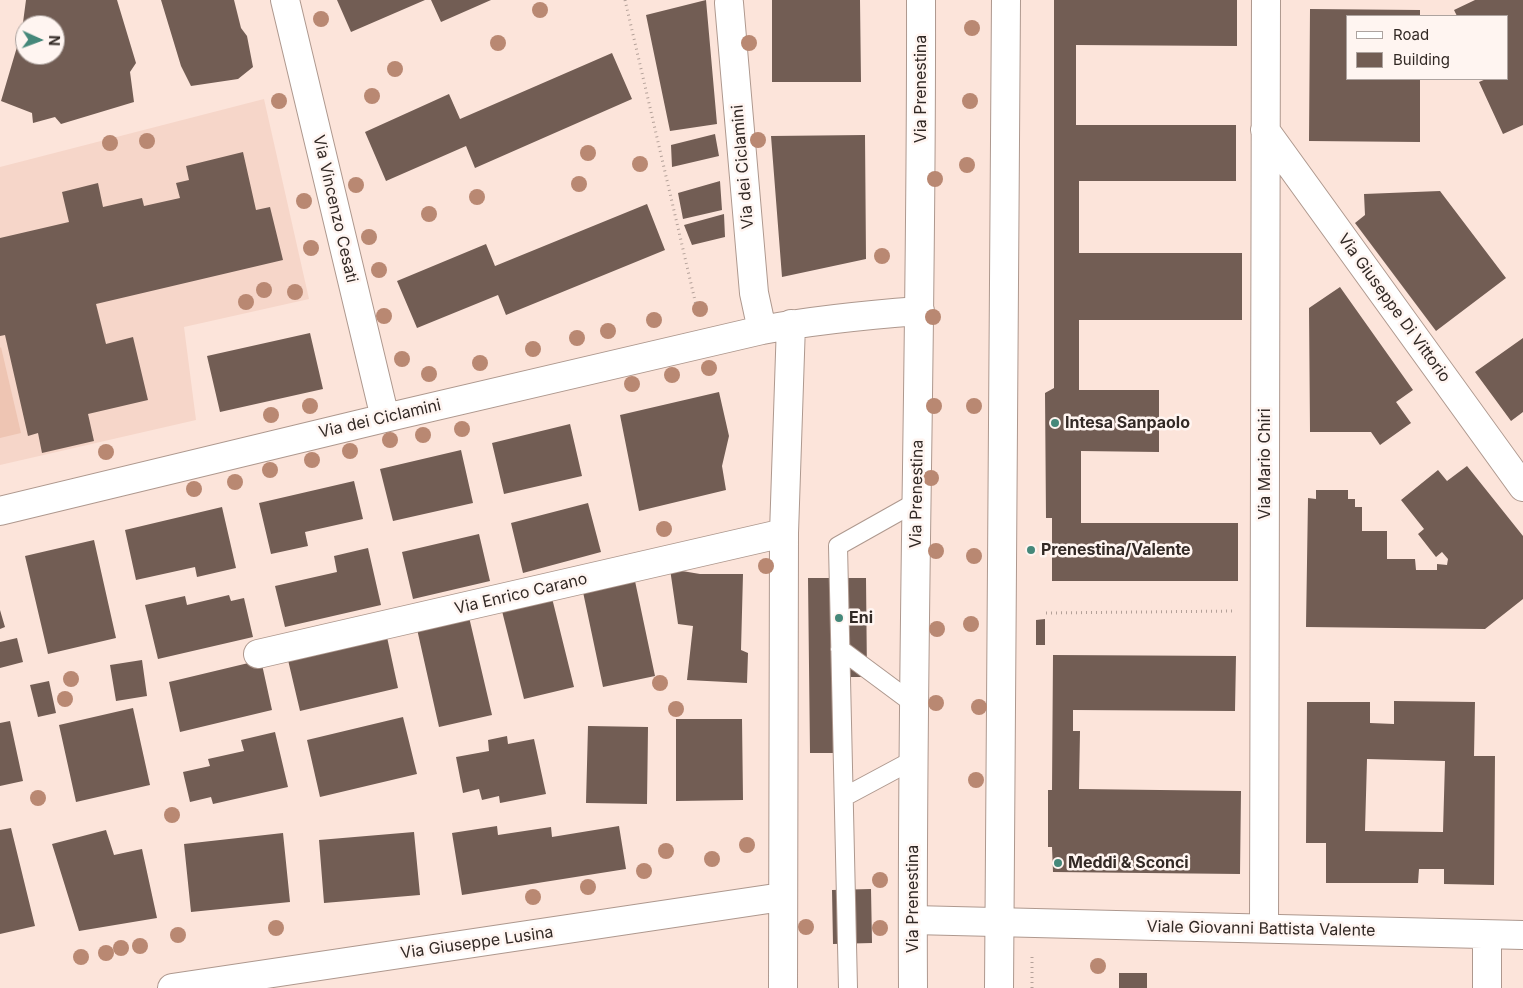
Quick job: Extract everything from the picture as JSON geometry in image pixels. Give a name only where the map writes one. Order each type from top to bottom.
[{"type":"street","name":"Via Vincenzo Cesati","points":[[285,0],[385,418]]},
{"type":"street","name":"Via Prenestina","points":[[912,988],[913,760],[920,311],[921,0]]},
{"type":"street","points":[[999,988],[1006,0]]},
{"type":"street","name":"Via Mario Chiri","points":[[1264,928],[1266,0]]},
{"type":"street","name":"Via dei Ciclamini","points":[[730,3],[754,293],[762,330]]},
{"type":"street","name":"Via Giuseppe Di Vittorio","points":[[1265,130],[1514,457],[1523,487]]},
{"type":"street","name":"Via dei Ciclamini","points":[[0,511],[385,418],[762,330],[855,315],[920,311]]},
{"type":"street","points":[[783,988],[784,533],[791,324]]},
{"type":"street","name":"Via Enrico Carano","points":[[258,654],[784,533]]},
{"type":"street","name":"Via Giuseppe Lusina","points":[[172,988],[782,897]]},
{"type":"street","name":"Viale Giovanni Battista Valente","points":[[913,920],[1523,935]]},
{"type":"street","points":[[1487,935],[1487,988]]},
{"type":"lane","points":[[848,988],[838,546],[918,501]]},
{"type":"lane","points":[[840,649],[914,704]]},
{"type":"lane","points":[[844,797],[913,760]]},
{"type":"path","points":[[624,0],[696,305]]},
{"type":"path","points":[[1046,613],[1240,611]]},
{"type":"path","points":[[1032,973],[1032,988]]},
{"type":"shaded area","points":[[264,99],[309,299],[184,327],[196,420],[0,465],[0,167]]},
{"type":"shaded area","points":[[0,348],[21,433],[0,438]]},
{"type":"building","points":[[26,0],[117,0],[136,63],[130,72],[134,102],[61,124],[55,117],[33,123],[32,113],[1,101],[15,54],[15,65],[65,65],[65,15],[24,15]]},
{"type":"building","points":[[161,0],[234,0],[241,28],[247,36],[253,67],[238,79],[191,86],[181,66]]},
{"type":"building","points":[[337,0],[425,0],[351,32]]},
{"type":"building","points":[[431,0],[491,0],[441,22]]},
{"type":"building","points":[[706,0],[717,124],[670,131],[646,15]]},
{"type":"building","points":[[772,0],[860,0],[861,82],[772,82]]},
{"type":"building","points":[[1054,0],[1237,0],[1237,46],[1076,45],[1076,125],[1236,125],[1236,181],[1079,181],[1079,253],[1242,253],[1242,320],[1079,320],[1079,390],[1159,390],[1159,452],[1081,451],[1081,523],[1238,523],[1238,581],[1052,581],[1052,518],[1046,518],[1045,393],[1054,388]]},
{"type":"building","points":[[1475,0],[1523,0],[1523,125],[1503,134],[1479,82],[1484,80],[1508,80],[1508,15],[1456,15],[1454,10]]},
{"type":"building","points":[[1310,9],[1420,10],[1420,15],[1346,15],[1346,80],[1420,80],[1420,142],[1309,141]]},
{"type":"building","points":[[612,53],[632,99],[475,168],[466,146],[386,181],[365,132],[449,94],[460,119]]},
{"type":"building","points":[[715,134],[719,156],[672,167],[671,145]]},
{"type":"building","points":[[865,135],[866,259],[782,277],[771,136]]},
{"type":"building","points":[[243,152],[256,210],[270,207],[283,260],[96,304],[106,344],[133,337],[148,400],[88,414],[94,441],[42,453],[38,433],[28,436],[5,335],[0,336],[0,238],[69,222],[62,192],[98,183],[103,207],[142,198],[144,206],[180,198],[176,183],[189,180],[186,166]]},
{"type":"building","points":[[720,181],[722,210],[683,219],[678,193]]},
{"type":"building","points":[[1440,191],[1506,278],[1436,331],[1355,223],[1365,215],[1364,194]]},
{"type":"building","points":[[647,204],[665,250],[506,315],[498,295],[417,328],[397,281],[486,244],[495,266]]},
{"type":"building","points":[[724,214],[725,237],[692,245],[684,225]]},
{"type":"building","points":[[1340,287],[1413,390],[1396,402],[1411,423],[1380,445],[1371,432],[1310,432],[1309,308]]},
{"type":"building","points":[[310,333],[323,389],[220,412],[207,356]]},
{"type":"building","points":[[1523,338],[1523,412],[1511,421],[1475,372]]},
{"type":"building","points":[[719,392],[729,436],[722,466],[726,490],[639,511],[620,415]]},
{"type":"building","points":[[570,424],[582,476],[504,494],[492,443]]},
{"type":"building","points":[[461,450],[473,503],[393,521],[380,469]]},
{"type":"building","points":[[1467,466],[1523,536],[1523,599],[1485,629],[1306,627],[1308,498],[1316,499],[1316,490],[1348,490],[1348,499],[1355,499],[1355,507],[1362,507],[1362,531],[1387,531],[1387,559],[1415,559],[1416,570],[1437,570],[1437,564],[1447,565],[1448,559],[1442,552],[1436,557],[1418,534],[1424,529],[1401,500],[1438,470],[1447,481]]},
{"type":"building","points":[[354,481],[363,519],[305,532],[308,546],[271,554],[259,503]]},
{"type":"building","points":[[588,503],[601,552],[523,573],[511,523]]},
{"type":"building","points":[[222,507],[236,568],[197,577],[195,567],[136,580],[125,530]]},
{"type":"building","points":[[479,534],[490,581],[413,599],[402,552]]},
{"type":"building","points":[[94,540],[116,638],[48,654],[25,556]]},
{"type":"building","points":[[368,548],[381,605],[285,627],[275,586],[337,572],[334,556]]},
{"type":"building","points":[[670,569],[700,574],[743,574],[741,650],[748,653],[747,683],[687,680],[693,626],[678,624]]},
{"type":"building","points":[[808,578],[866,578],[867,677],[836,677],[836,753],[810,753]]},
{"type":"building","points":[[635,581],[655,676],[603,687],[583,592]]},
{"type":"building","points":[[229,595],[231,601],[244,598],[253,637],[158,659],[145,605],[185,596],[187,605]]},
{"type":"building","points":[[552,598],[574,687],[524,699],[502,611]]},
{"type":"building","points":[[0,610],[5,627],[0,629]]},
{"type":"building","points":[[469,617],[492,715],[439,727],[417,629]]},
{"type":"building","points":[[1045,619],[1045,645],[1036,645],[1036,620]]},
{"type":"building","points":[[387,637],[398,688],[300,711],[288,660]]},
{"type":"building","points":[[17,638],[23,662],[0,668],[0,642]]},
{"type":"building","points":[[1053,655],[1236,656],[1235,711],[1073,710],[1073,731],[1080,731],[1079,789],[1241,791],[1240,874],[1053,872],[1052,847],[1048,847],[1048,790],[1052,790]]},
{"type":"building","points":[[142,660],[147,696],[116,701],[110,665]]},
{"type":"building","points":[[261,660],[272,710],[180,732],[169,682]]},
{"type":"building","points":[[49,681],[56,713],[38,717],[30,685]]},
{"type":"building","points":[[1394,701],[1475,702],[1474,756],[1495,756],[1494,885],[1444,884],[1444,869],[1419,869],[1418,883],[1326,883],[1326,843],[1306,843],[1307,702],[1370,702],[1370,723],[1394,724]],"holes":[[[1367,759],[1445,761],[1443,832],[1365,831]]]},
{"type":"building","points":[[133,708],[150,785],[76,802],[59,725]]},
{"type":"building","points":[[403,717],[417,774],[320,797],[307,740]]},
{"type":"building","points":[[676,719],[742,719],[743,800],[676,801]]},
{"type":"building","points":[[10,721],[23,781],[0,786],[0,723]]},
{"type":"building","points":[[588,726],[648,727],[647,804],[586,803]]},
{"type":"building","points":[[275,732],[288,787],[213,804],[211,797],[190,802],[183,772],[210,766],[208,759],[244,751],[241,740]]},
{"type":"building","points":[[507,736],[508,744],[534,739],[546,794],[500,803],[499,796],[482,800],[479,789],[463,793],[456,757],[489,751],[488,740]]},
{"type":"building","points":[[497,826],[498,835],[551,827],[552,837],[619,826],[626,869],[462,895],[452,833]]},
{"type":"building","points":[[11,828],[35,926],[0,934],[0,830]]},
{"type":"building","points":[[106,830],[114,855],[142,849],[157,918],[79,931],[52,844]]},
{"type":"building","points":[[414,832],[420,895],[324,903],[319,840]]},
{"type":"building","points":[[283,833],[290,902],[191,912],[184,844]]},
{"type":"building","points":[[871,889],[872,943],[833,944],[832,890]]},
{"type":"building","points":[[1119,973],[1147,973],[1147,988],[1119,988]]},
{"type":"place","name":"Intesa Sanpaolo","points":[[1055,423]]},
{"type":"place","name":"Prenestina/Valente","points":[[1031,550]]},
{"type":"place","name":"Eni","points":[[839,618]]},
{"type":"place","name":"Meddi & Sconci","points":[[1058,863]]}]
